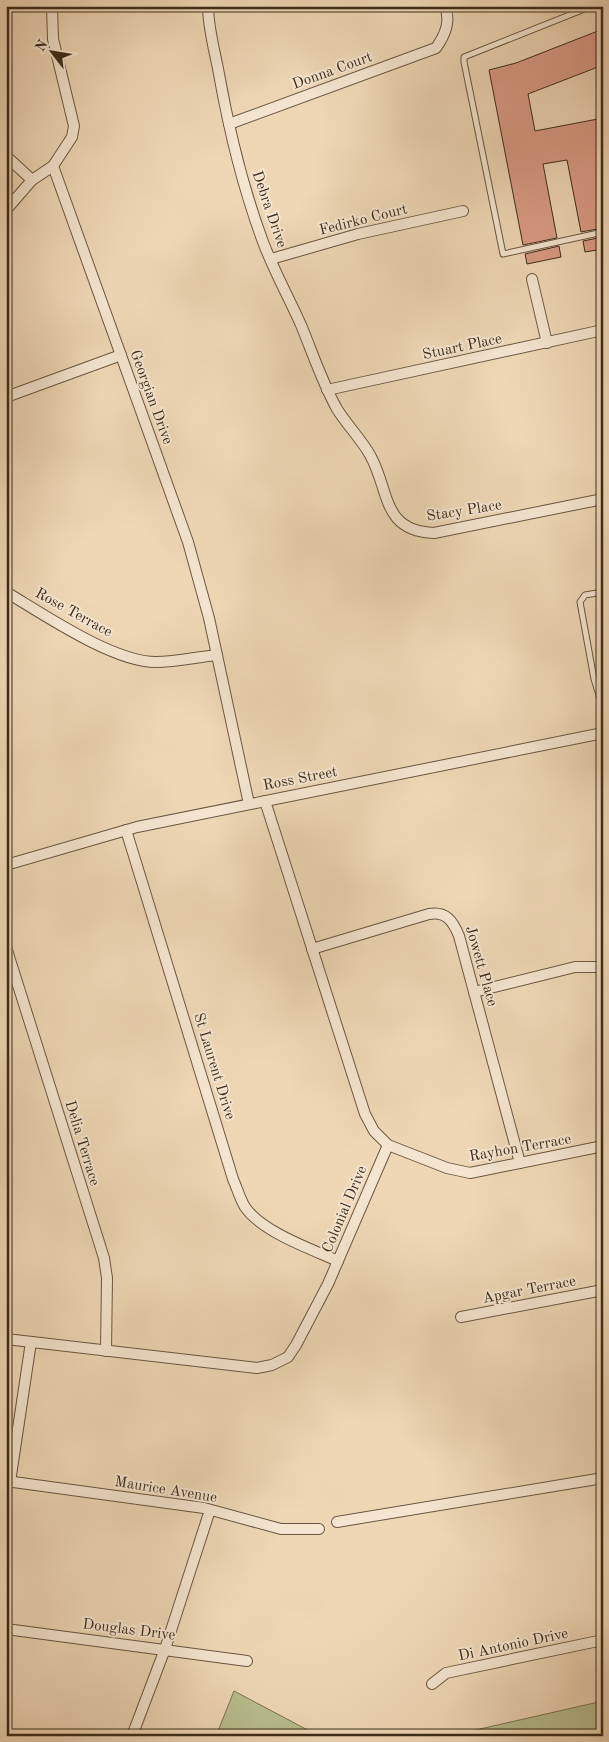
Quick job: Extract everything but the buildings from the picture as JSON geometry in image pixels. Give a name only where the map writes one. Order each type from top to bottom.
[{"type":"street","points":[[6,210],[32,180],[53,166],[72,136],[74,126],[53,39],[52,6]]},
{"type":"street","name":"Debra Drive","points":[[208,6],[210,26],[229,124],[252,208],[271,259],[327,390],[338,411]]},
{"type":"street","name":"Donna Court","points":[[229,124],[436,48],[447,27],[449,15],[445,6]]},
{"type":"street","points":[[6,156],[32,180]]},
{"type":"street","name":"Georgian Drive","points":[[53,166],[188,542],[217,655],[249,804]]},
{"type":"street","name":"Fedirko Court","points":[[271,259],[358,234],[463,211]]},
{"type":"street","points":[[532,279],[546,344]]},
{"type":"street","name":"Stuart Place","points":[[327,390],[546,344],[603,330]]},
{"type":"street","points":[[6,397],[121,355]]},
{"type":"street","name":"Stacy Place","points":[[338,411],[371,456],[392,512],[408,528],[420,532],[434,533],[603,499]]},
{"type":"street","name":"Rose Terrace","points":[[6,592],[86,639],[134,658],[154,662],[217,655]]},
{"type":"street","name":"Ross Street","points":[[6,865],[126,830],[603,733]]},
{"type":"street","points":[[265,801],[365,1114],[374,1131],[388,1145]]},
{"type":"street","name":"St Laurent Drive","points":[[126,830],[233,1178],[245,1207],[257,1220],[279,1233],[338,1261]]},
{"type":"street","name":"Jowett Place","points":[[312,949],[439,912],[446,915],[454,925],[474,992],[520,1163]]},
{"type":"street","name":"Delia Terrace","points":[[6,947],[104,1258],[107,1278],[106,1351]]},
{"type":"street","points":[[474,992],[575,967],[603,967]]},
{"type":"street","name":"Colonial Drive","points":[[6,1339],[257,1368],[272,1365],[288,1357],[296,1345],[338,1261],[388,1145]]},
{"type":"street","name":"Rayhon Terrace","points":[[388,1145],[447,1168],[470,1173],[603,1146]]},
{"type":"street","name":"Apgar Terrace","points":[[461,1317],[603,1290]]},
{"type":"street","points":[[8,1482],[31,1342]]},
{"type":"street","points":[[337,1522],[603,1478]]},
{"type":"street","name":"Maurice Avenue","points":[[8,1482],[210,1510],[281,1529],[319,1529]]},
{"type":"street","points":[[132,1736],[165,1649],[210,1510]]},
{"type":"street","name":"Douglas Drive","points":[[6,1629],[247,1661]]},
{"type":"street","name":"Di Antonio Drive","points":[[432,1684],[446,1673],[603,1640]]},
{"type":"lane","points":[[592,6],[464,57],[464,62],[503,254],[603,232]]},
{"type":"lane","points":[[603,592],[585,595],[580,602],[594,679],[603,708]]},
{"type":"green space","points":[[234,1691],[319,1736],[216,1736]]},
{"type":"green space","points":[[603,1701],[603,1736],[449,1736]]}]
